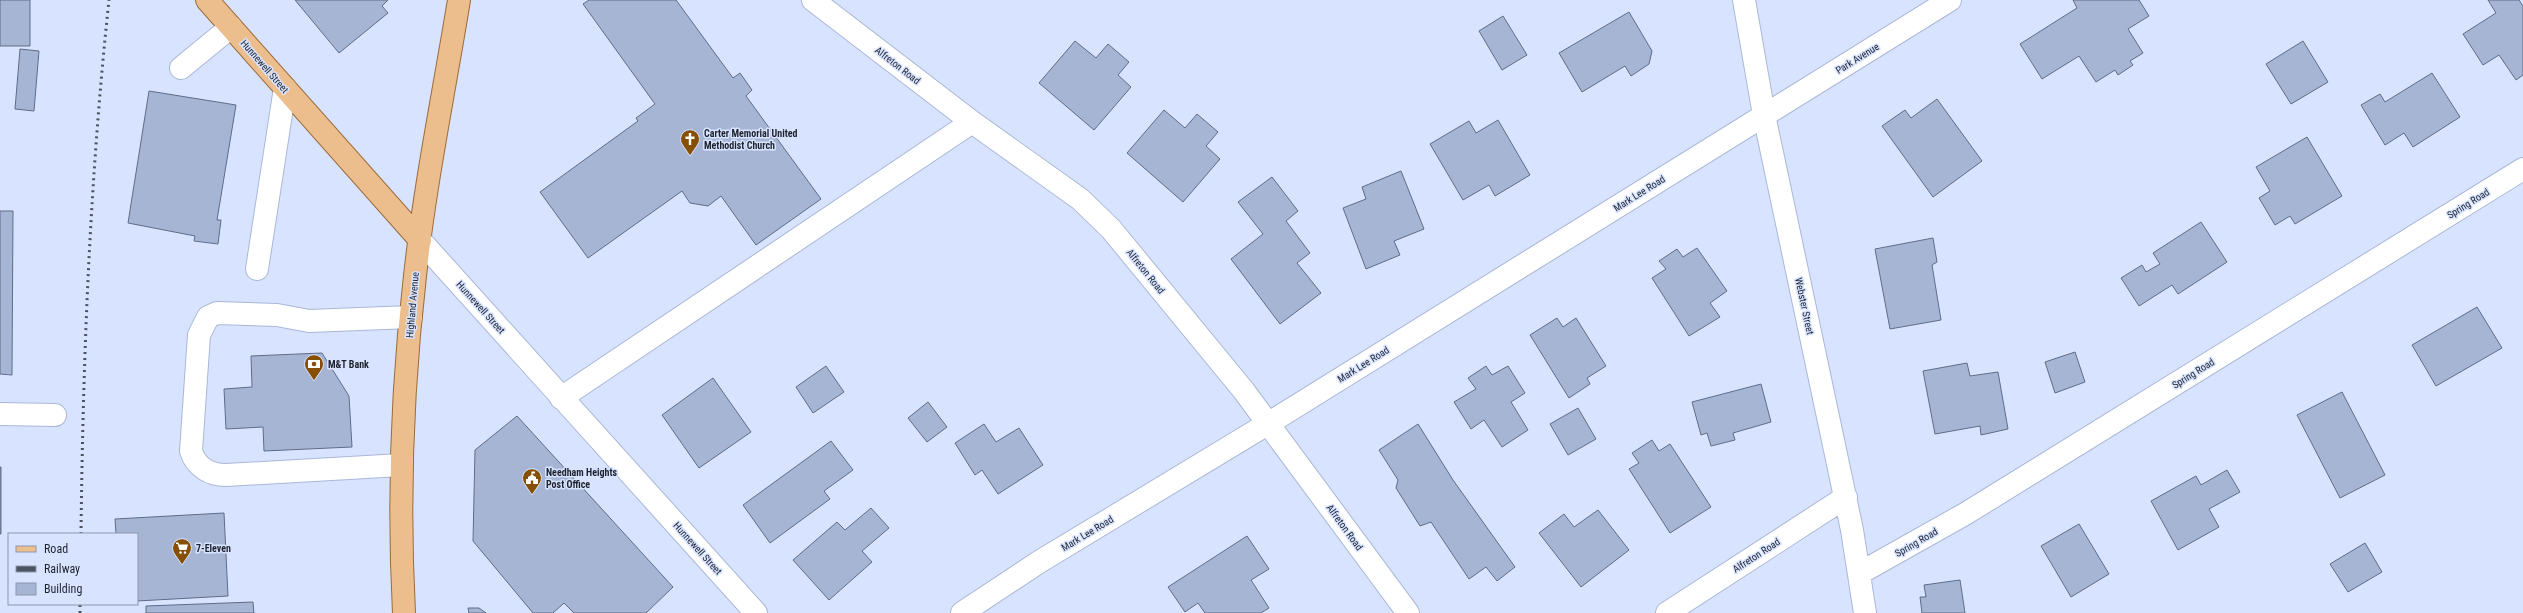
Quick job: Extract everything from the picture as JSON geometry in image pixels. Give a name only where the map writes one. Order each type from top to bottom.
[{"type":"main road","name":"Hunnewell Street","points":[[207,0],[420,240]]},
{"type":"main road","name":"Highland Avenue","points":[[404,613],[400,529],[401,465],[411,317],[420,240],[459,0]]},
{"type":"street","name":"Alfreton Road","points":[[813,0],[972,122],[1080,199],[1111,229],[1268,423],[1408,613]]},
{"type":"street","name":"Webster Street","points":[[1744,0],[1764,115],[1846,497],[1860,573],[1865,613]]},
{"type":"street","name":"Park Avenue","points":[[1764,115],[1950,0]]},
{"type":"street","points":[[181,68],[231,27]]},
{"type":"street","points":[[257,269],[285,88]]},
{"type":"street","name":"Mark Lee Road","points":[[962,613],[1039,562],[1268,423],[1764,115]]},
{"type":"street","points":[[562,398],[972,122]]},
{"type":"street","name":"Spring Road","points":[[1860,573],[1965,514],[2523,169]]},
{"type":"street","name":"Hunnewell Street","points":[[420,240],[756,613]]},
{"type":"street","points":[[401,465],[226,475],[209,473],[195,460],[191,451],[198,335],[208,316],[217,313],[277,315],[309,321],[411,317]]},
{"type":"street","points":[[0,414],[55,415]]},
{"type":"street","name":"Alfreton Road","points":[[1666,613],[1846,497]]},
{"type":"building","points":[[0,0],[30,0],[30,46],[0,46]]},
{"type":"building","points":[[295,0],[388,0],[382,6],[388,13],[339,53]]},
{"type":"building","name":"Carter Memorial United Methodist Church","points":[[589,0],[676,0],[733,78],[740,73],[752,90],[746,96],[821,199],[756,245],[721,196],[708,206],[690,203],[682,191],[588,258],[540,192],[638,121],[636,118],[655,104],[583,4]]},
{"type":"building","points":[[2073,0],[2139,0],[2149,16],[2128,29],[2143,53],[2130,61],[2133,65],[2118,75],[2115,70],[2096,82],[2079,56],[2042,79],[2020,44],[2077,8]]},
{"type":"building","points":[[2488,0],[2519,0],[2523,6],[2523,75],[2516,80],[2499,55],[2483,65],[2463,34],[2496,13]]},
{"type":"building","points":[[1629,12],[1652,51],[1649,64],[1631,76],[1625,66],[1582,92],[1559,53]]},
{"type":"building","points":[[1503,16],[1527,55],[1502,70],[1479,31]]},
{"type":"building","points":[[1075,41],[1096,58],[1108,44],[1129,62],[1118,75],[1131,87],[1094,130],[1039,83]]},
{"type":"building","points":[[2303,41],[2328,82],[2291,104],[2266,64]]},
{"type":"building","points":[[20,49],[39,51],[34,111],[15,109]]},
{"type":"building","points":[[2432,73],[2460,117],[2413,147],[2404,133],[2385,145],[2361,105],[2380,94],[2385,102]]},
{"type":"building","points":[[149,91],[236,105],[217,220],[221,220],[218,244],[194,241],[195,236],[128,223]]},
{"type":"building","points":[[1937,99],[1982,161],[1933,197],[1882,126],[1905,110],[1911,118]]},
{"type":"building","points":[[1164,110],[1185,128],[1197,114],[1218,132],[1206,146],[1220,159],[1183,202],[1127,153]]},
{"type":"building","points":[[1498,120],[1530,175],[1495,196],[1489,185],[1463,200],[1430,144],[1469,121],[1476,133]]},
{"type":"building","points":[[2307,137],[2342,196],[2295,224],[2290,216],[2275,225],[2259,198],[2270,191],[2256,167]]},
{"type":"building","points":[[1401,171],[1424,229],[1394,241],[1400,255],[1366,269],[1343,208],[1366,199],[1362,187]]},
{"type":"building","points":[[1272,177],[1298,211],[1286,221],[1310,253],[1297,263],[1321,293],[1280,324],[1231,259],[1263,234],[1238,202]]},
{"type":"building","points":[[0,211],[13,211],[12,375],[0,374]]},
{"type":"building","points":[[2201,222],[2227,262],[2178,294],[2172,285],[2139,306],[2121,278],[2142,265],[2146,272],[2160,264],[2153,253]]},
{"type":"building","points":[[1933,238],[1937,262],[1932,265],[1941,320],[1890,329],[1875,249]]},
{"type":"building","points":[[1697,248],[1727,291],[1710,303],[1720,317],[1689,336],[1652,278],[1666,269],[1659,261],[1677,249],[1683,257]]},
{"type":"building","points":[[2477,307],[2502,348],[2436,386],[2412,345]]},
{"type":"building","points":[[1557,318],[1563,327],[1576,318],[1606,366],[1587,378],[1590,384],[1569,398],[1530,335]]},
{"type":"building","points":[[2075,352],[2085,382],[2055,393],[2045,362]]},
{"type":"building","points":[[322,353],[349,396],[352,447],[264,451],[263,427],[226,429],[224,389],[252,387],[251,356]]},
{"type":"building","points":[[1967,363],[1970,376],[1998,372],[2008,429],[1981,435],[1980,426],[1935,434],[1923,371]]},
{"type":"building","points":[[826,366],[844,392],[813,413],[796,387]]},
{"type":"building","points":[[1486,366],[1492,375],[1508,366],[1525,393],[1511,402],[1528,430],[1502,447],[1484,420],[1471,429],[1454,402],[1476,389],[1468,378]]},
{"type":"building","points":[[713,378],[751,432],[699,468],[662,415]]},
{"type":"building","points":[[1761,384],[1771,422],[1733,433],[1735,440],[1711,446],[1707,433],[1701,435],[1692,402]]},
{"type":"building","points":[[2342,392],[2385,475],[2340,498],[2297,415]]},
{"type":"building","points":[[928,402],[947,427],[927,442],[908,418]]},
{"type":"building","points":[[1578,408],[1596,439],[1568,455],[1550,424]]},
{"type":"building","name":"Needham Heights Post Office","points":[[517,416],[673,587],[646,613],[574,613],[564,603],[553,613],[533,613],[473,541],[475,450]]},
{"type":"building","points":[[984,424],[996,442],[1019,428],[1043,465],[998,494],[982,470],[975,475],[955,443]]},
{"type":"building","points":[[1418,424],[1453,480],[1515,567],[1497,581],[1486,567],[1469,579],[1431,522],[1420,526],[1396,488],[1398,480],[1379,450]]},
{"type":"building","points":[[1652,440],[1659,451],[1670,444],[1711,507],[1670,533],[1629,469],[1639,463],[1632,453]]},
{"type":"building","points":[[831,441],[853,470],[824,491],[830,499],[770,543],[743,505]]},
{"type":"building","points":[[1,467],[1,534],[0,534]]},
{"type":"building","points":[[2227,470],[2240,492],[2209,509],[2219,527],[2178,550],[2151,501],[2196,476],[2201,485]]},
{"type":"building","points":[[871,508],[889,528],[862,551],[872,562],[829,600],[793,560],[837,522],[845,530]]},
{"type":"building","points":[[1598,510],[1629,550],[1581,587],[1539,533],[1564,514],[1574,527]]},
{"type":"building","name":"7-Eleven","points":[[224,513],[228,596],[138,601],[138,533],[116,533],[115,519]]},
{"type":"building","points":[[2079,524],[2109,574],[2071,597],[2041,546]]},
{"type":"building","points":[[1247,536],[1269,569],[1251,580],[1269,608],[1261,613],[1205,613],[1198,603],[1185,612],[1168,587]]},
{"type":"building","points":[[2365,543],[2382,572],[2348,592],[2330,564]]},
{"type":"building","points":[[1960,580],[1965,613],[1922,613],[1920,597],[1926,597],[1924,585]]},
{"type":"building","points":[[253,602],[254,613],[146,613],[146,606]]},
{"type":"building","points":[[468,608],[479,608],[486,613],[469,613]]},
{"type":"railway","points":[[81,533],[86,333],[92,200],[102,66],[109,0]]},
{"type":"railway","points":[[80,605],[80,613]]},
{"type":"place","name":"Carter Memorial United Methodist Church","points":[[690,156]]},
{"type":"place","name":"M&T Bank","points":[[314,381]]},
{"type":"place","name":"Needham Heights Post Office","points":[[532,495]]},
{"type":"place","name":"7-Eleven","points":[[182,565]]}]
